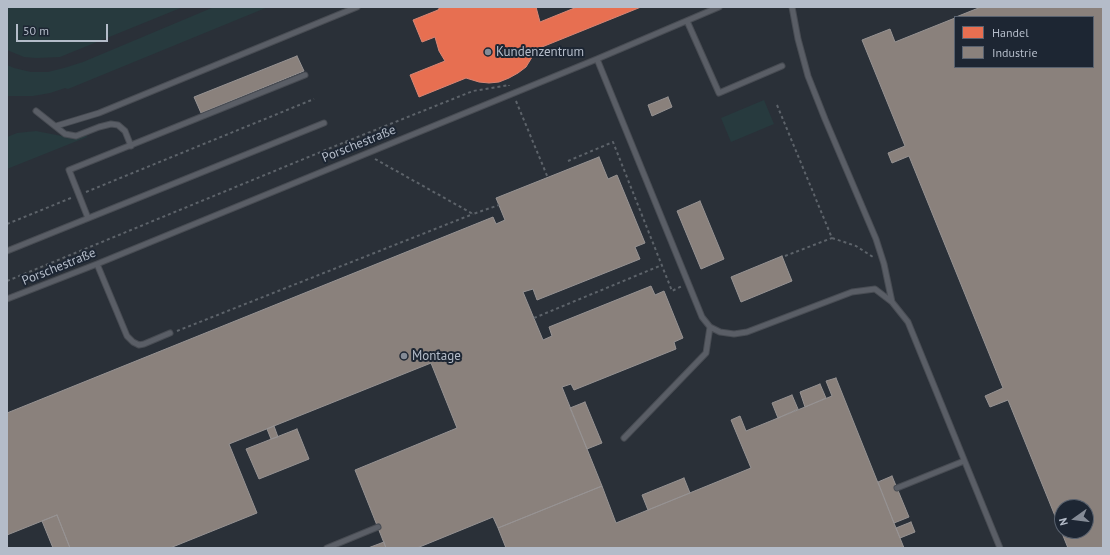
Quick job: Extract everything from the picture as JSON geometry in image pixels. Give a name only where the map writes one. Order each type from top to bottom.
[{"type":"lane","points":[[56,126],[99,113],[357,7]]},
{"type":"lane","name":"Porschestraße","points":[[7,299],[97,264],[366,154],[719,7]]},
{"type":"lane","points":[[792,7],[798,39],[808,76],[876,239],[884,264],[892,302]]},
{"type":"lane","points":[[687,21],[719,93],[782,66]]},
{"type":"lane","points":[[597,59],[702,317],[710,327],[720,332],[734,334],[747,332],[852,292],[874,289],[892,302],[908,322],[1000,548]]},
{"type":"lane","points":[[88,218],[69,170],[305,75]]},
{"type":"lane","points":[[36,111],[65,134],[76,136],[99,127],[111,124],[118,125],[124,131],[131,146]]},
{"type":"lane","points":[[7,251],[324,123]]},
{"type":"lane","points":[[97,264],[127,336],[133,342],[139,345],[144,344],[170,333]]},
{"type":"lane","points":[[624,438],[706,353],[710,327]]},
{"type":"lane","points":[[897,488],[964,461]]},
{"type":"lane","points":[[327,548],[378,527]]},
{"type":"path","points":[[7,224],[314,99]]},
{"type":"path","points":[[777,105],[832,238]]},
{"type":"path","points":[[345,142],[473,214]]},
{"type":"path","points":[[568,161],[613,142],[672,291],[688,283]]},
{"type":"path","points":[[170,333],[499,205]]},
{"type":"path","points":[[785,256],[832,238],[856,246],[884,264]]},
{"type":"path","points":[[534,318],[662,265]]},
{"type":"green space","points":[[7,7],[183,7],[60,57],[36,58],[24,57],[7,50]]},
{"type":"green space","points":[[214,7],[268,7],[68,89],[65,88],[50,93],[33,96],[7,96],[7,65],[31,72],[48,72],[64,68],[83,62]]},
{"type":"green space","points":[[764,100],[774,124],[731,142],[721,118]]},
{"type":"green space","points":[[36,131],[72,138],[78,138],[86,135],[87,137],[7,169],[7,137],[17,133]]},
{"type":"building: Handel","name":"Kundenzentrum","points":[[440,7],[536,7],[540,22],[577,7],[641,7],[537,49],[526,67],[509,78],[499,82],[489,83],[466,78],[419,97],[410,75],[445,61],[439,51],[435,37],[422,42],[413,20],[438,10]]},
{"type":"building: Industrie","points":[[981,7],[1103,7],[1103,548],[1068,548],[1064,539],[1094,539],[1094,499],[1054,499],[1054,513],[1008,400],[990,407],[985,396],[1003,388],[909,156],[892,163],[888,153],[905,146],[862,40],[890,29],[895,42],[954,18],[954,68],[1094,68],[1094,16],[958,16]]},
{"type":"building: Industrie","points":[[297,56],[304,71],[201,113],[194,97]]},
{"type":"building: Industrie","points":[[668,97],[672,107],[652,116],[648,105]]},
{"type":"building: Industrie","name":"Montage","points":[[599,157],[608,179],[617,175],[645,243],[635,247],[640,259],[537,300],[533,289],[523,292],[543,340],[552,336],[549,327],[651,286],[655,295],[664,291],[683,338],[674,342],[676,349],[574,390],[571,384],[562,387],[602,486],[498,528],[493,517],[417,548],[386,548],[355,470],[457,428],[431,363],[229,444],[257,513],[170,548],[70,548],[57,515],[7,535],[7,413],[493,217],[496,224],[505,220],[496,198]]},
{"type":"building: Industrie","points":[[700,201],[724,259],[701,269],[677,211]]},
{"type":"building: Industrie","points":[[782,256],[792,281],[741,302],[731,277]]},
{"type":"building: Industrie","points":[[836,378],[904,548],[506,548],[498,528],[602,486],[616,523],[751,468],[731,420],[740,416],[746,431],[832,396],[826,381]]},
{"type":"building: Industrie","points":[[820,384],[826,398],[805,407],[800,392]]},
{"type":"building: Industrie","points":[[792,395],[798,409],[778,418],[772,403]]},
{"type":"building: Industrie","points":[[585,402],[602,443],[587,449],[570,408]]},
{"type":"building: Industrie","points":[[274,426],[278,437],[271,439],[267,429]]},
{"type":"building: Industrie","points":[[297,429],[309,459],[259,479],[246,449]]},
{"type":"building: Industrie","points":[[892,476],[909,517],[894,523],[878,482]]},
{"type":"building: Industrie","points":[[684,478],[690,493],[648,510],[642,495]]},
{"type":"building: Industrie","points":[[57,515],[70,548],[53,548],[42,521]]},
{"type":"building: Industrie","points":[[911,522],[915,532],[900,538],[896,528]]},
{"type":"building: Industrie","points":[[384,542],[386,548],[368,548]]},
{"type":"place","name":"Kundenzentrum","points":[[488,52]]},
{"type":"place","name":"Montage","points":[[404,356]]}]
